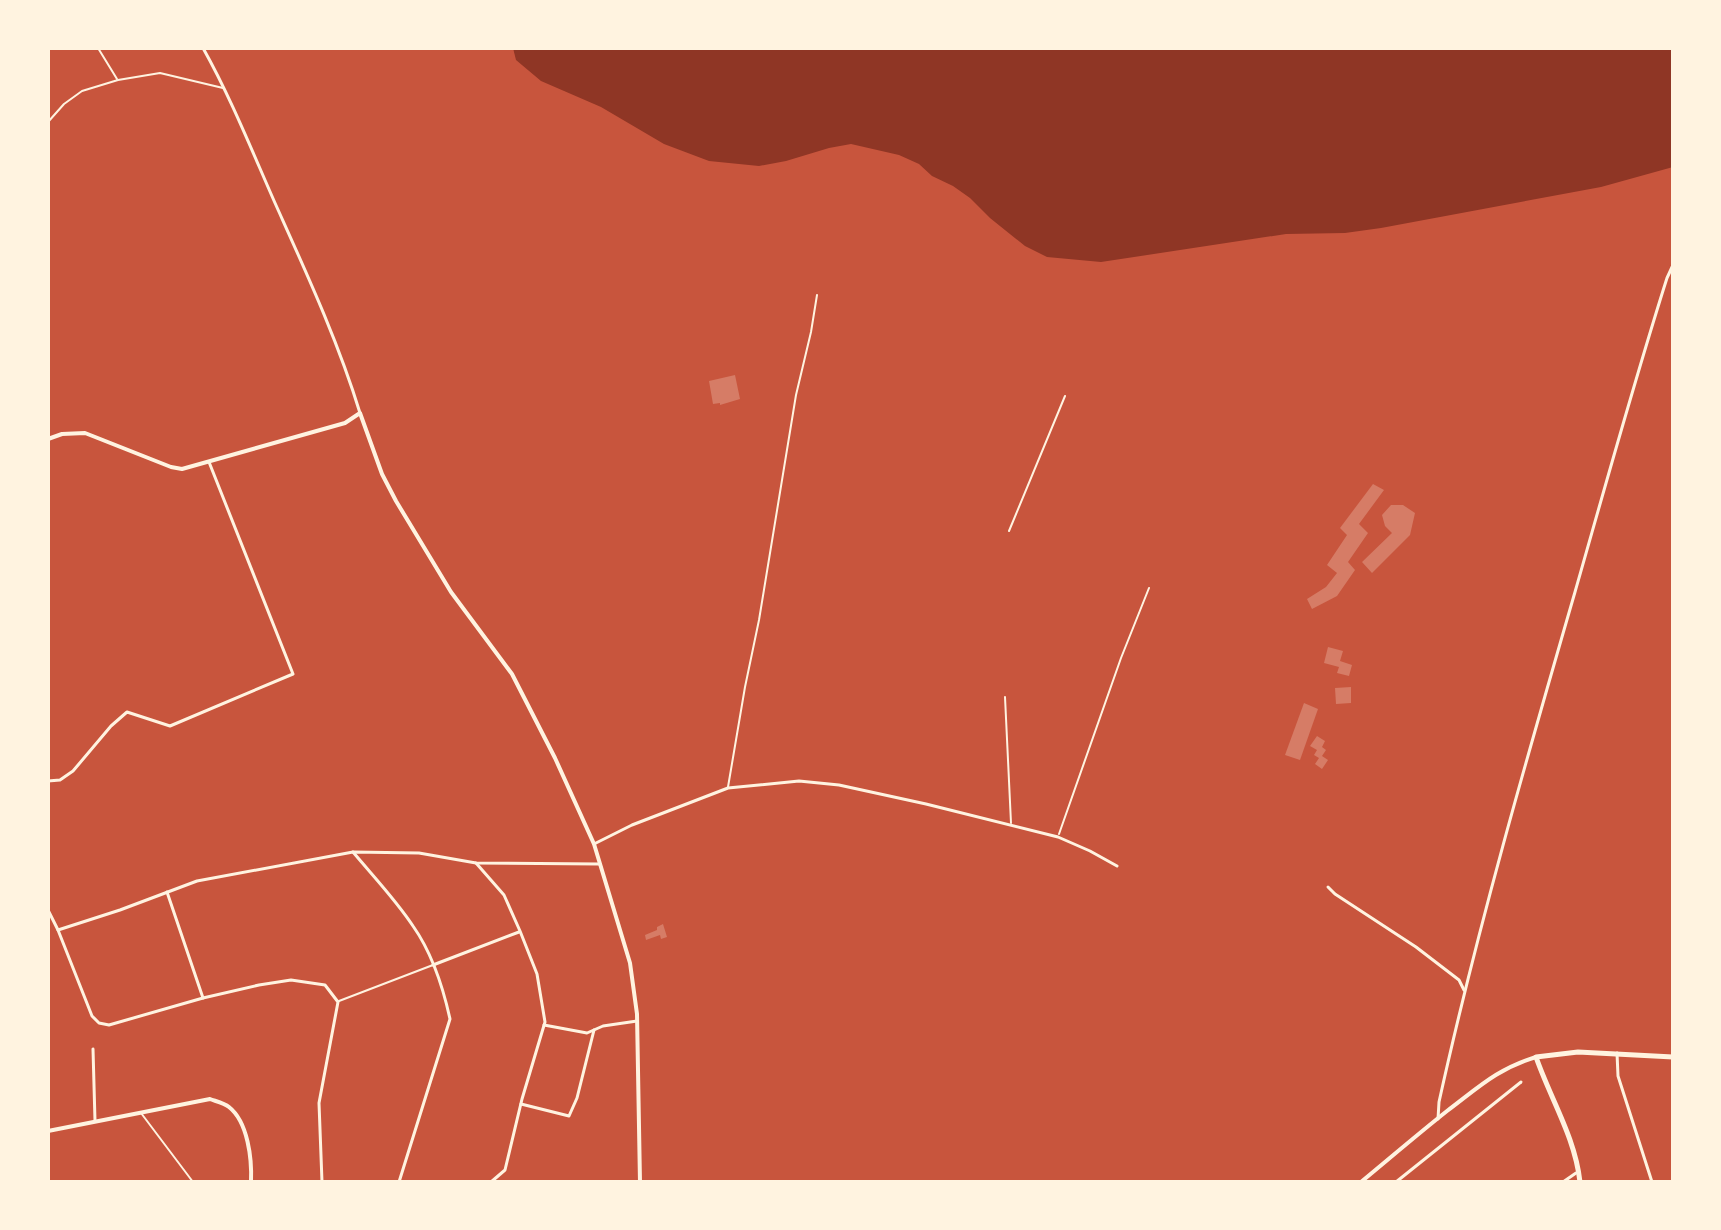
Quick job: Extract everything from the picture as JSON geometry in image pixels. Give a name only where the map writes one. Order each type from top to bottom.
[{"type":"main road","points":[[1580,1182],[1570,1134],[1536,1057],[1578,1052],[1673,1057]]},
{"type":"street","points":[[98,48],[118,80]]},
{"type":"street","points":[[203,48],[224,88],[342,357],[377,464],[451,592],[512,674],[594,844],[630,963],[637,1021],[640,1182]]},
{"type":"street","points":[[48,122],[64,104],[82,91],[118,80],[160,73],[224,88]]},
{"type":"street","points":[[1438,1119],[1439,1102],[1464,991],[1528,754],[1627,405],[1673,263]]},
{"type":"street","points":[[728,788],[796,395],[817,295]]},
{"type":"street","points":[[1009,531],[1065,396]]},
{"type":"street","points":[[48,439],[62,434],[85,433],[182,469],[345,423],[360,413]]},
{"type":"street","points":[[48,781],[60,780],[73,771],[127,712],[170,726],[293,674],[209,462]]},
{"type":"street","points":[[1058,837],[1149,588]]},
{"type":"street","points":[[1005,697],[1011,825]]},
{"type":"street","points":[[594,844],[632,825],[728,788],[799,781],[839,785],[1058,837],[1117,866]]},
{"type":"street","points":[[58,930],[197,881],[353,852],[419,853],[476,863],[600,864]]},
{"type":"street","points":[[353,852],[414,927],[444,992],[450,1019],[399,1182]]},
{"type":"street","points":[[476,863],[504,895],[520,931],[537,974],[544,1025],[505,1170],[491,1182]]},
{"type":"street","points":[[1328,887],[1450,972],[1459,980],[1464,991]]},
{"type":"street","points":[[167,892],[203,998]]},
{"type":"street","points":[[48,910],[92,1016],[99,1023],[109,1025],[259,985],[291,980],[325,985],[338,1002],[319,1103],[322,1182]]},
{"type":"street","points":[[338,1002],[520,931]]},
{"type":"street","points":[[544,1025],[587,1033],[603,1026],[637,1021]]},
{"type":"street","points":[[521,1104],[569,1116],[577,1098],[594,1030]]},
{"type":"street","points":[[93,1049],[95,1121]]},
{"type":"street","points":[[1617,1053],[1618,1076],[1652,1182]]},
{"type":"street","points":[[1361,1182],[1493,1076],[1536,1057]]},
{"type":"street","points":[[1396,1182],[1521,1082]]},
{"type":"street","points":[[48,1131],[210,1099],[229,1107],[248,1140],[251,1182]]},
{"type":"street","points":[[140,1112],[193,1182]]},
{"type":"street","points":[[1563,1182],[1579,1171]]},
{"type":"shaded area","points":[[513,48],[1673,48],[1673,167],[1601,187],[1381,228],[1345,233],[1286,234],[1101,262],[1047,257],[1025,246],[953,186],[899,155],[851,144],[759,166],[709,161],[664,144],[601,107],[541,81],[516,60]]},
{"type":"building","points":[[735,375],[740,399],[713,404],[709,381]]},
{"type":"building","points":[[1373,484],[1384,490],[1359,524],[1368,533],[1348,562],[1355,570],[1337,596],[1312,609],[1307,599],[1326,587],[1337,573],[1327,565],[1347,535],[1340,528]]},
{"type":"building","points":[[1391,505],[1403,505],[1415,513],[1410,535],[1372,573],[1362,562],[1392,533],[1385,526],[1382,515]]},
{"type":"building","points":[[1328,647],[1343,651],[1340,661],[1352,665],[1349,676],[1337,673],[1339,667],[1324,663]]},
{"type":"building","points":[[1351,687],[1351,703],[1336,704],[1335,688]]},
{"type":"building","points":[[1304,703],[1318,709],[1300,760],[1285,755]]},
{"type":"building","points":[[1317,736],[1325,741],[1322,747],[1326,750],[1322,756],[1328,760],[1322,769],[1315,764],[1319,758],[1314,755],[1317,750],[1310,746]]},
{"type":"building","points":[[663,924],[667,937],[661,939],[660,935],[646,940],[645,935]]}]
